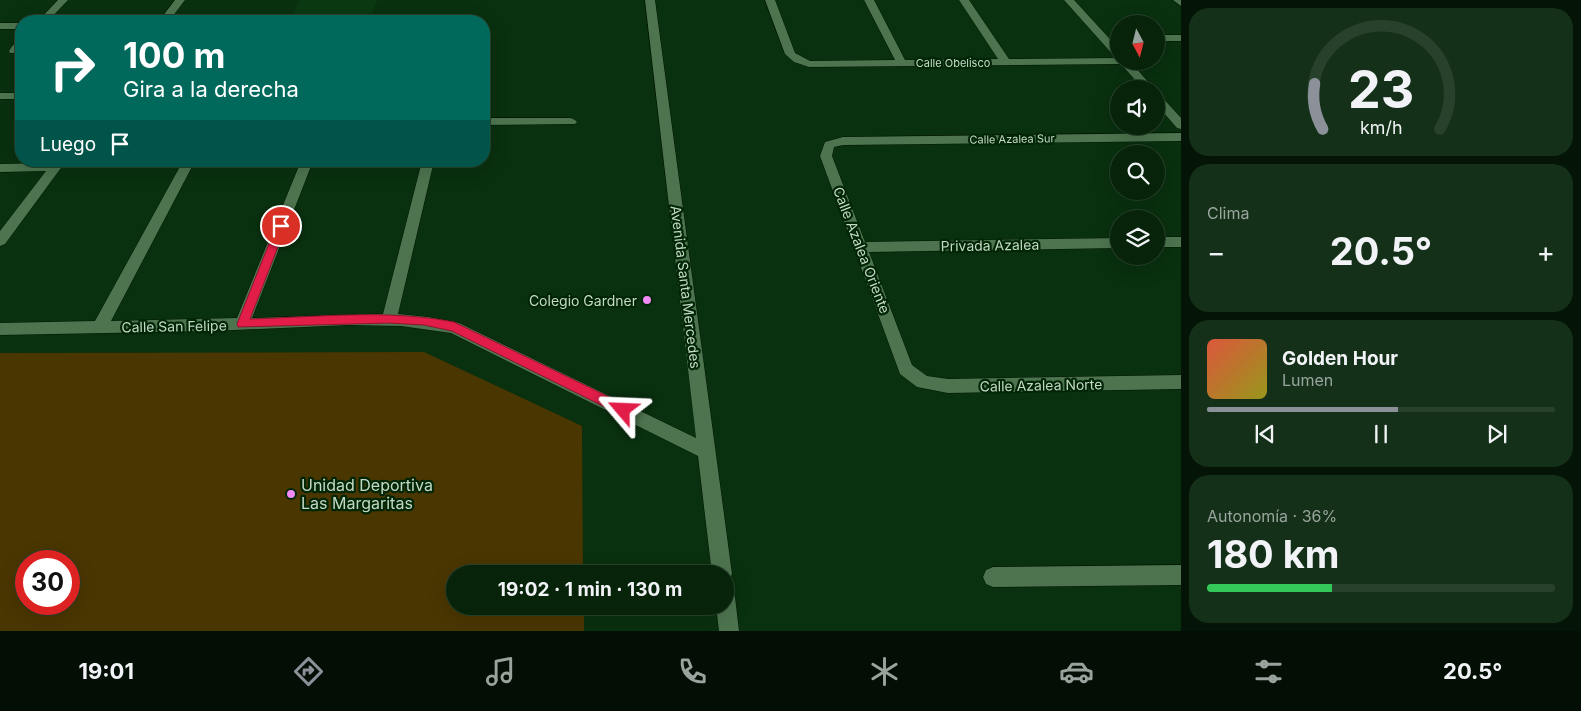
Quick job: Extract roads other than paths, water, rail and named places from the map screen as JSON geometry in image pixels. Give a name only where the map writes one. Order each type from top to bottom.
[{"type":"street","points":[[49,15],[63,0]]},
{"type":"street","points":[[169,15],[180,0]]},
{"type":"street","name":"Avenida Santa Mercedes","points":[[650,0],[721,565]]},
{"type":"street","name":"Calle Obelisco","points":[[770,0],[790,54],[798,60],[809,64],[1110,61]]},
{"type":"street","points":[[869,0],[902,64]]},
{"type":"street","points":[[964,0],[1006,63]]},
{"type":"street","points":[[1069,0],[1110,45]]},
{"type":"street","points":[[1178,0],[1181,3]]},
{"type":"street","points":[[0,26],[15,26]]},
{"type":"street","points":[[1103,38],[1110,38]]},
{"type":"street","points":[[1165,38],[1181,38]]},
{"type":"street","points":[[1132,70],[1141,80]]},
{"type":"street","points":[[0,96],[15,96]]},
{"type":"street","points":[[1165,107],[1181,125]]},
{"type":"street","points":[[490,122],[571,122]]},
{"type":"street","name":"Calle Azalea Sur","points":[[843,141],[1181,137]]},
{"type":"street","name":"Calle Azalea Oriente","points":[[843,141],[829,145],[826,156],[862,247],[906,369]]},
{"type":"street","points":[[0,168],[15,167]]},
{"type":"street","points":[[0,240],[56,167]]},
{"type":"street","points":[[100,327],[186,167]]},
{"type":"street","points":[[242,324],[304,167]]},
{"type":"street","points":[[389,319],[427,167]]},
{"type":"street","points":[[1165,242],[1181,242]]},
{"type":"street","name":"Privada Azalea","points":[[862,247],[1110,243]]},
{"type":"street","name":"Calle San Felipe","points":[[0,329],[389,319],[424,321],[454,327],[708,452]]},
{"type":"street","name":"Calle Azalea Norte","points":[[906,369],[923,382],[948,386],[1181,382]]},
{"type":"street","points":[[993,577],[1181,574]]},
{"type":"street","points":[[727,615],[729,631]]},
{"type":"place","name":"Colegio Gardner","points":[[647,300]]},
{"type":"place","name":"Unidad Deportiva Las Margaritas","points":[[291,494]]}]
